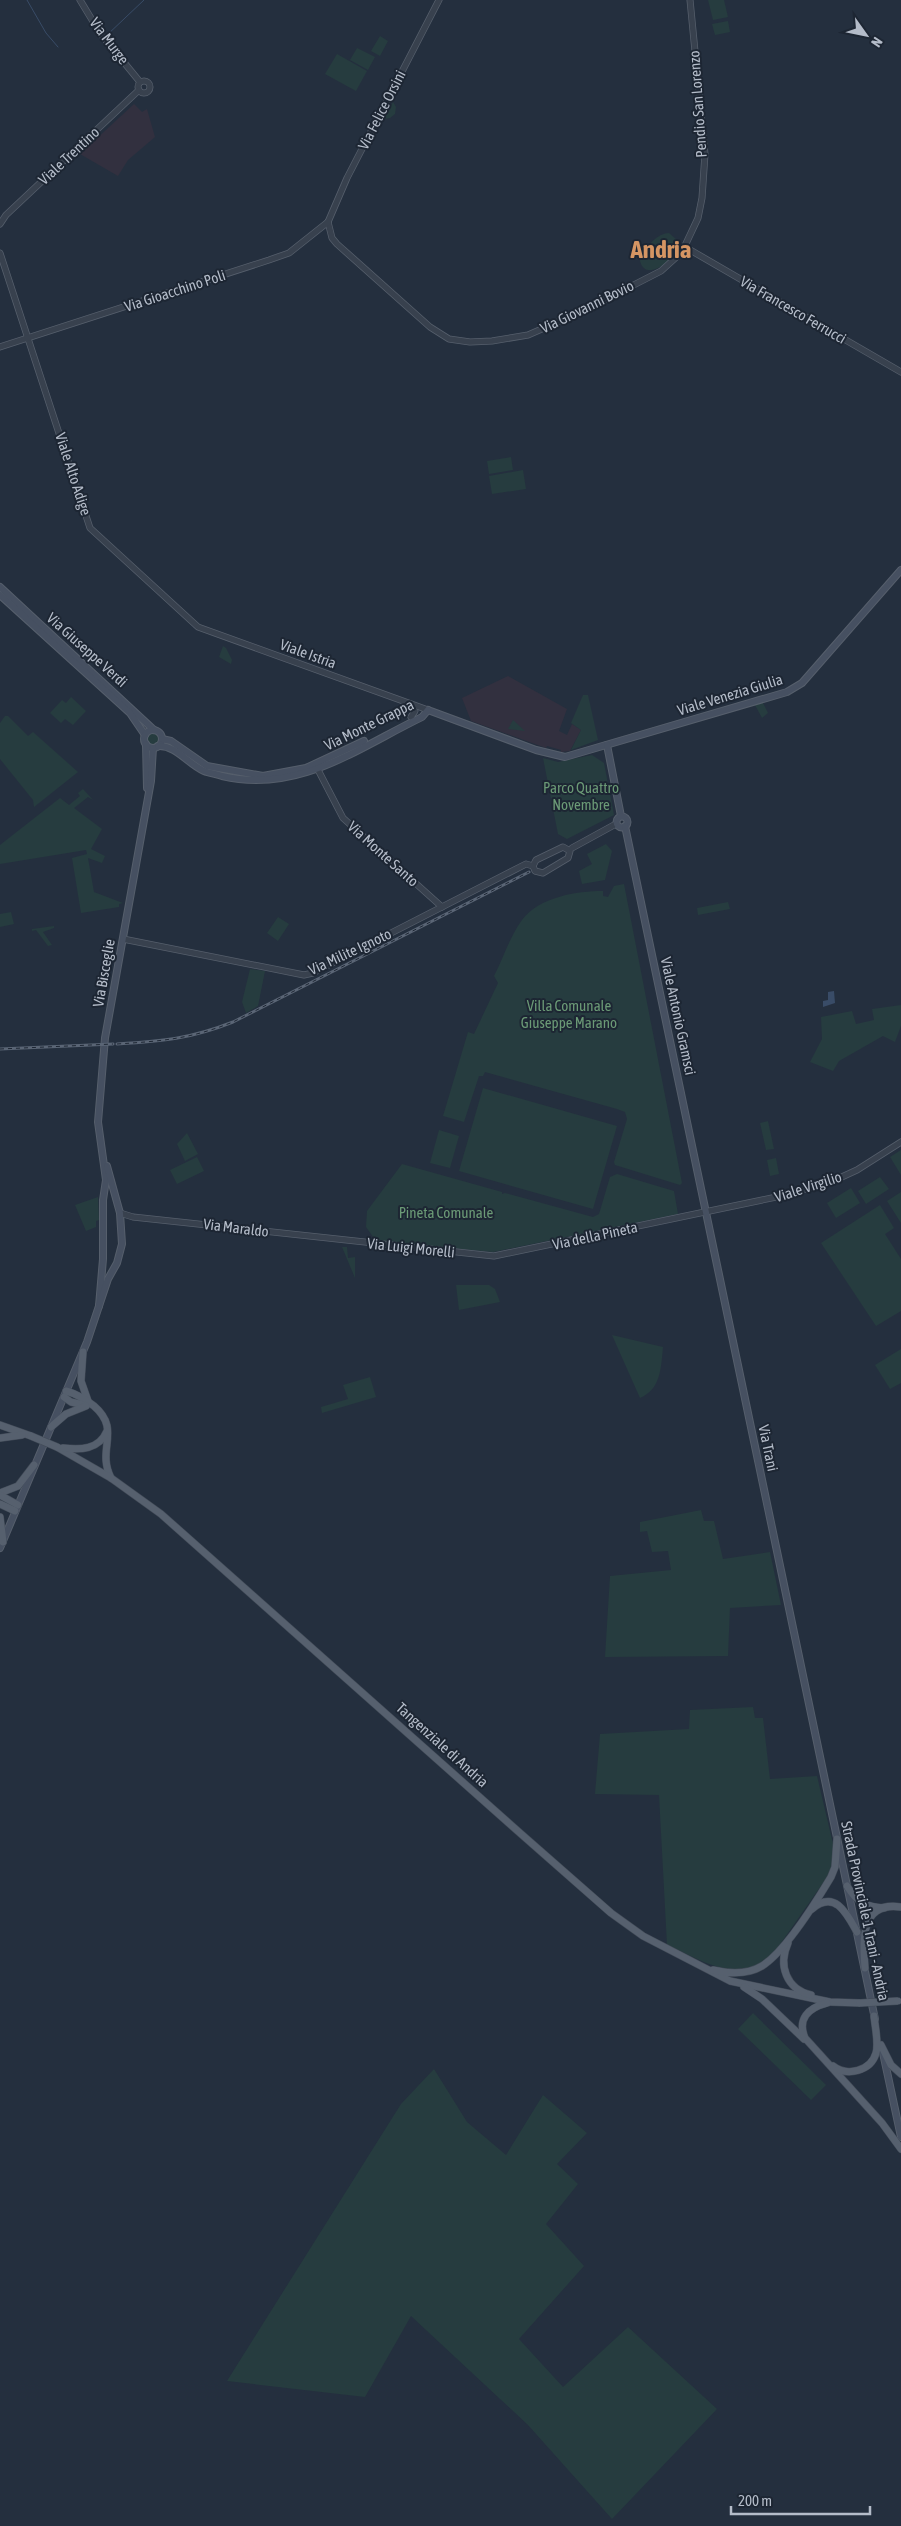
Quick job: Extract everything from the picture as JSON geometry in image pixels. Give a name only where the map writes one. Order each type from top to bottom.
[{"type":"main road","name":"Viale Venezia Giulia","points":[[607,745],[787,692],[802,683],[901,570]]},
{"type":"main road","name":"Via Giuseppe Verdi","points":[[1,590],[159,733],[162,739],[171,741],[206,766],[220,772]]},
{"type":"main road","name":"Via Giuseppe Verdi","points":[[1,590],[130,713],[145,735],[146,744]]},
{"type":"main road","name":"Viale Istria","points":[[428,710],[559,757],[568,757],[607,745]]},
{"type":"main road","name":"Via Monte Grappa","points":[[316,767],[428,710]]},
{"type":"main road","name":"Via Monte Grappa","points":[[220,772],[265,781],[297,776],[422,717],[428,710]]},
{"type":"main road","points":[[145,735],[149,731],[154,730]]},
{"type":"main road","points":[[155,747],[162,739]]},
{"type":"main road","points":[[146,744],[155,747],[169,747],[204,771],[220,772]]},
{"type":"main road","name":"Via Bisceglie","points":[[146,744],[148,791]]},
{"type":"main road","name":"Viale Antonio Gramsci","points":[[607,745],[622,816],[627,820],[618,825],[707,1212]]},
{"type":"main road","name":"Via Bisceglie","points":[[99,1306],[103,1197],[106,1185],[98,1122],[98,1103],[104,1064],[105,1038],[152,774],[155,747]]},
{"type":"main road","name":"Via Bisceglie","points":[[1,1545],[87,1342],[108,1279],[118,1263],[122,1247],[120,1213],[104,1160]]},
{"type":"main road","points":[[103,1197],[109,1191],[116,1196]]},
{"type":"main road","name":"Via Trani","points":[[707,1212],[805,1690]]},
{"type":"main road","points":[[102,1262],[109,1271],[118,1263]]},
{"type":"main road","points":[[82,1352],[81,1381],[87,1403]]},
{"type":"main road","points":[[65,1394],[71,1402],[87,1403],[95,1406],[104,1414],[108,1426],[106,1464],[111,1478]]},
{"type":"main road","points":[[51,1427],[66,1414],[87,1403]]},
{"type":"main road","name":"Tangenziale di Andria","points":[[0,1425],[57,1447],[135,1494],[611,1912],[651,1941],[694,1964],[735,1982],[830,2002],[900,2001]]},
{"type":"main road","points":[[57,1447],[89,1448],[100,1441],[108,1426]]},
{"type":"main road","points":[[0,1438],[17,1434],[31,1436]]},
{"type":"main road","points":[[17,1508],[0,1494],[18,1486],[34,1465]]},
{"type":"main road","points":[[0,1504],[17,1508]]},
{"type":"main road","points":[[0,1517],[1,1545]]},
{"type":"main road","name":"Strada Provinciale 1 Trani - Andria","points":[[805,1690],[901,2137]]},
{"type":"main road","points":[[837,1839],[833,1872],[791,1937],[785,1950],[783,1962],[785,1972],[791,1983],[805,1993],[845,2003]]},
{"type":"main road","points":[[848,1886],[861,1903],[872,1907],[901,1908]]},
{"type":"main road","points":[[806,1914],[824,1902],[835,1903],[845,1911],[857,1932]]},
{"type":"main road","points":[[865,1968],[864,1928],[873,1914],[884,1908]]},
{"type":"main road","points":[[694,1964],[723,1972],[750,1971],[772,1958],[791,1937]]},
{"type":"main road","points":[[735,1982],[762,1999],[824,2060],[882,2123],[901,2149]]},
{"type":"main road","points":[[816,2052],[805,2038],[801,2029],[802,2021],[806,2014],[815,2007],[830,2002]]},
{"type":"main road","points":[[824,2060],[836,2069],[845,2072],[856,2071],[865,2067],[876,2053],[874,2016]]},
{"type":"main road","points":[[882,2044],[891,2065],[901,2074]]},
{"type":"street","name":"Via Murge","points":[[80,0],[100,33],[140,82]]},
{"type":"street","name":"Via Felice Orsini","points":[[328,222],[347,178],[439,0]]},
{"type":"street","name":"Pendio San Lorenzo","points":[[685,248],[700,208],[705,154],[690,0]]},
{"type":"street","points":[[146,81],[150,88],[146,93],[139,90],[140,82],[146,81]]},
{"type":"street","name":"Viale Trentino","points":[[0,224],[6,215],[139,90]]},
{"type":"street","name":"Via Gioacchino Poli","points":[[0,347],[289,253],[328,222]]},
{"type":"street","name":"Via Giovanni Bovio","points":[[328,222],[332,238],[420,319],[449,339],[470,342],[522,337],[564,320],[651,276],[675,260],[685,248]]},
{"type":"street","name":"Via Francesco Ferrucci","points":[[685,248],[901,372]]},
{"type":"street","points":[[0,253],[28,338]]},
{"type":"street","name":"Viale Alto Adige","points":[[28,338],[90,528],[198,627]]},
{"type":"street","name":"Viale Istria","points":[[198,627],[428,710]]},
{"type":"street","points":[[410,704],[415,712],[411,717]]},
{"type":"street","name":"Via Monte Santo","points":[[316,767],[343,818],[442,907]]},
{"type":"street","points":[[570,849],[568,858],[543,873],[538,873],[534,866],[538,859],[560,848],[570,849],[618,825]]},
{"type":"street","name":"Via Milite Ignoto","points":[[122,939],[304,975],[313,973],[526,864],[534,866]]},
{"type":"street","name":"Viale Virgilio","points":[[707,1212],[786,1196],[833,1181],[857,1170],[901,1142]]},
{"type":"street","name":"Via della Pineta","points":[[482,1255],[494,1256],[707,1212]]},
{"type":"street","name":"Via Maraldo","points":[[120,1213],[133,1217],[340,1240]]},
{"type":"street","points":[[121,1224],[125,1219],[133,1217]]},
{"type":"street","name":"Via Luigi Morelli","points":[[340,1240],[482,1255]]},
{"type":"shaded area","points":[[134,104],[142,112],[147,109],[155,137],[128,160],[118,176],[80,154]]},
{"type":"shaded area","points":[[508,676],[567,709],[559,731],[567,735],[572,724],[581,730],[570,751],[561,752],[561,750],[547,746],[546,748],[471,721],[462,698]]},
{"type":"green space","points":[[708,0],[724,0],[728,17],[713,20]]},
{"type":"green space","points":[[728,21],[730,32],[715,35],[712,24]]},
{"type":"green space","points":[[380,36],[388,41],[380,56],[371,51]]},
{"type":"green space","points":[[357,48],[375,57],[368,70],[350,60]]},
{"type":"green space","points":[[337,54],[367,71],[356,91],[325,74]]},
{"type":"green space","points":[[393,102],[396,107],[395,114],[390,118],[384,119]]},
{"type":"green space","points":[[669,233],[678,241],[674,254],[662,266],[649,270],[643,268],[640,261],[647,247],[655,239]]},
{"type":"green space","points":[[511,457],[513,470],[489,474],[487,461]]},
{"type":"green space","points":[[523,470],[526,489],[492,494],[489,476]]},
{"type":"green space","points":[[223,646],[232,660],[231,664],[219,657]]},
{"type":"green space","points":[[583,695],[588,695],[598,740],[571,750],[581,730],[571,723]]},
{"type":"green space","points":[[71,697],[86,711],[73,725],[65,719],[61,723],[50,713],[62,700],[66,703]]},
{"type":"green space","points":[[763,703],[768,713],[762,718],[755,705]]},
{"type":"green space","points":[[5,716],[8,716],[28,736],[33,732],[78,772],[34,807],[33,800],[0,759],[0,723]]},
{"type":"green space","points":[[513,720],[525,731],[508,729]]},
{"type":"green space","points":[[153,733],[159,739],[153,745],[147,739]]},
{"type":"green space","name":"Parco Quattro Novembre","points":[[592,755],[604,763],[614,815],[567,839],[558,834],[543,758],[558,762]]},
{"type":"green space","points":[[83,789],[93,800],[88,797],[74,808],[102,829],[91,849],[105,856],[102,863],[88,858],[94,892],[123,903],[119,904],[119,907],[81,913],[72,858],[87,854],[86,850],[0,864],[0,845],[60,798],[69,805],[80,796],[78,793]]},
{"type":"green space","points":[[606,844],[612,851],[605,880],[582,884],[579,871],[592,864],[587,854]]},
{"type":"green space","name":"Villa Comunale Giuseppe Marano","points":[[624,884],[682,1183],[680,1185],[615,1165],[614,1162],[627,1119],[625,1112],[617,1109],[485,1072],[483,1076],[479,1076],[464,1122],[443,1116],[468,1032],[474,1034],[498,983],[494,976],[510,940],[522,920],[538,906],[559,897],[582,892],[603,891],[603,896],[608,897],[614,886]]},
{"type":"green space","points":[[728,902],[730,909],[698,915],[697,908]]},
{"type":"green space","points":[[11,912],[14,924],[0,927],[0,914]]},
{"type":"green space","points":[[278,917],[289,924],[278,941],[267,933]]},
{"type":"green space","points":[[54,926],[54,928],[43,932],[52,945],[48,946],[36,930],[32,931],[32,929]]},
{"type":"green space","points":[[250,969],[265,971],[258,1006],[246,1013],[242,1002]]},
{"type":"green space","points":[[901,1005],[901,1026],[895,1042],[883,1036],[839,1061],[833,1071],[810,1062],[822,1039],[821,1017],[852,1011],[856,1024],[874,1020],[872,1009]]},
{"type":"green space","points":[[483,1088],[617,1126],[593,1209],[459,1171]]},
{"type":"green space","points":[[768,1121],[774,1149],[766,1150],[760,1123]]},
{"type":"green space","points":[[439,1130],[459,1136],[450,1168],[430,1163]]},
{"type":"green space","points":[[187,1133],[198,1154],[185,1161],[177,1144]]},
{"type":"green space","points":[[901,1150],[901,1175],[890,1157]]},
{"type":"green space","points":[[197,1157],[204,1171],[177,1184],[170,1170]]},
{"type":"green space","points":[[776,1158],[779,1174],[770,1176],[767,1160]]},
{"type":"green space","name":"Pineta Comunale","points":[[402,1164],[502,1192],[502,1194],[505,1193],[593,1217],[599,1214],[610,1177],[617,1174],[674,1191],[678,1214],[493,1252],[376,1241],[366,1227],[367,1211]]},
{"type":"green space","points":[[880,1177],[889,1189],[866,1204],[858,1191]]},
{"type":"green space","points":[[851,1188],[860,1203],[836,1218],[827,1203]]},
{"type":"green space","points":[[901,1192],[901,1223],[887,1201]]},
{"type":"green space","points":[[98,1197],[99,1220],[96,1221],[96,1227],[86,1231],[75,1205]]},
{"type":"green space","points":[[880,1205],[894,1228],[885,1234],[901,1259],[901,1311],[876,1326],[821,1243]]},
{"type":"green space","points":[[342,1247],[347,1247],[348,1258],[355,1257],[355,1278]]},
{"type":"green space","points":[[456,1285],[489,1285],[495,1289],[500,1302],[459,1310]]},
{"type":"green space","points":[[612,1335],[663,1347],[659,1377],[652,1389],[640,1398]]},
{"type":"green space","points":[[901,1349],[901,1383],[890,1389],[875,1365]]},
{"type":"green space","points":[[370,1377],[376,1397],[322,1413],[321,1407],[348,1399],[343,1385]]},
{"type":"green space","points":[[701,1510],[704,1521],[714,1521],[723,1559],[770,1552],[781,1605],[730,1608],[728,1656],[605,1657],[610,1576],[671,1570],[668,1551],[652,1552],[647,1531],[640,1532],[640,1522]]},
{"type":"green space","points":[[753,1707],[755,1718],[763,1718],[770,1779],[817,1776],[834,1848],[834,1860],[830,1873],[774,1953],[761,1963],[735,1970],[708,1964],[667,1945],[659,1795],[595,1794],[600,1734],[689,1729],[690,1710]]},
{"type":"green space","points":[[753,2013],[826,2085],[811,2100],[738,2029]]},
{"type":"green space","points":[[434,2069],[467,2122],[506,2155],[543,2095],[587,2133],[557,2164],[578,2184],[546,2224],[584,2266],[519,2339],[563,2387],[628,2327],[717,2409],[612,2519],[528,2425],[411,2316],[365,2397],[227,2381],[401,2104]]},
{"type":"water","points":[[834,991],[835,1003],[823,1007],[823,1001],[828,1000],[828,992]]},
{"type":"waterway","points":[[27,0],[46,33],[58,47]]},
{"type":"waterway","points":[[106,36],[144,0]]},
{"type":"railway","points":[[117,1044],[190,1036],[233,1022],[529,872]]},
{"type":"railway","points":[[0,1049],[113,1044]]},
{"type":"district","name":"Andria","points":[[661,249]]}]
